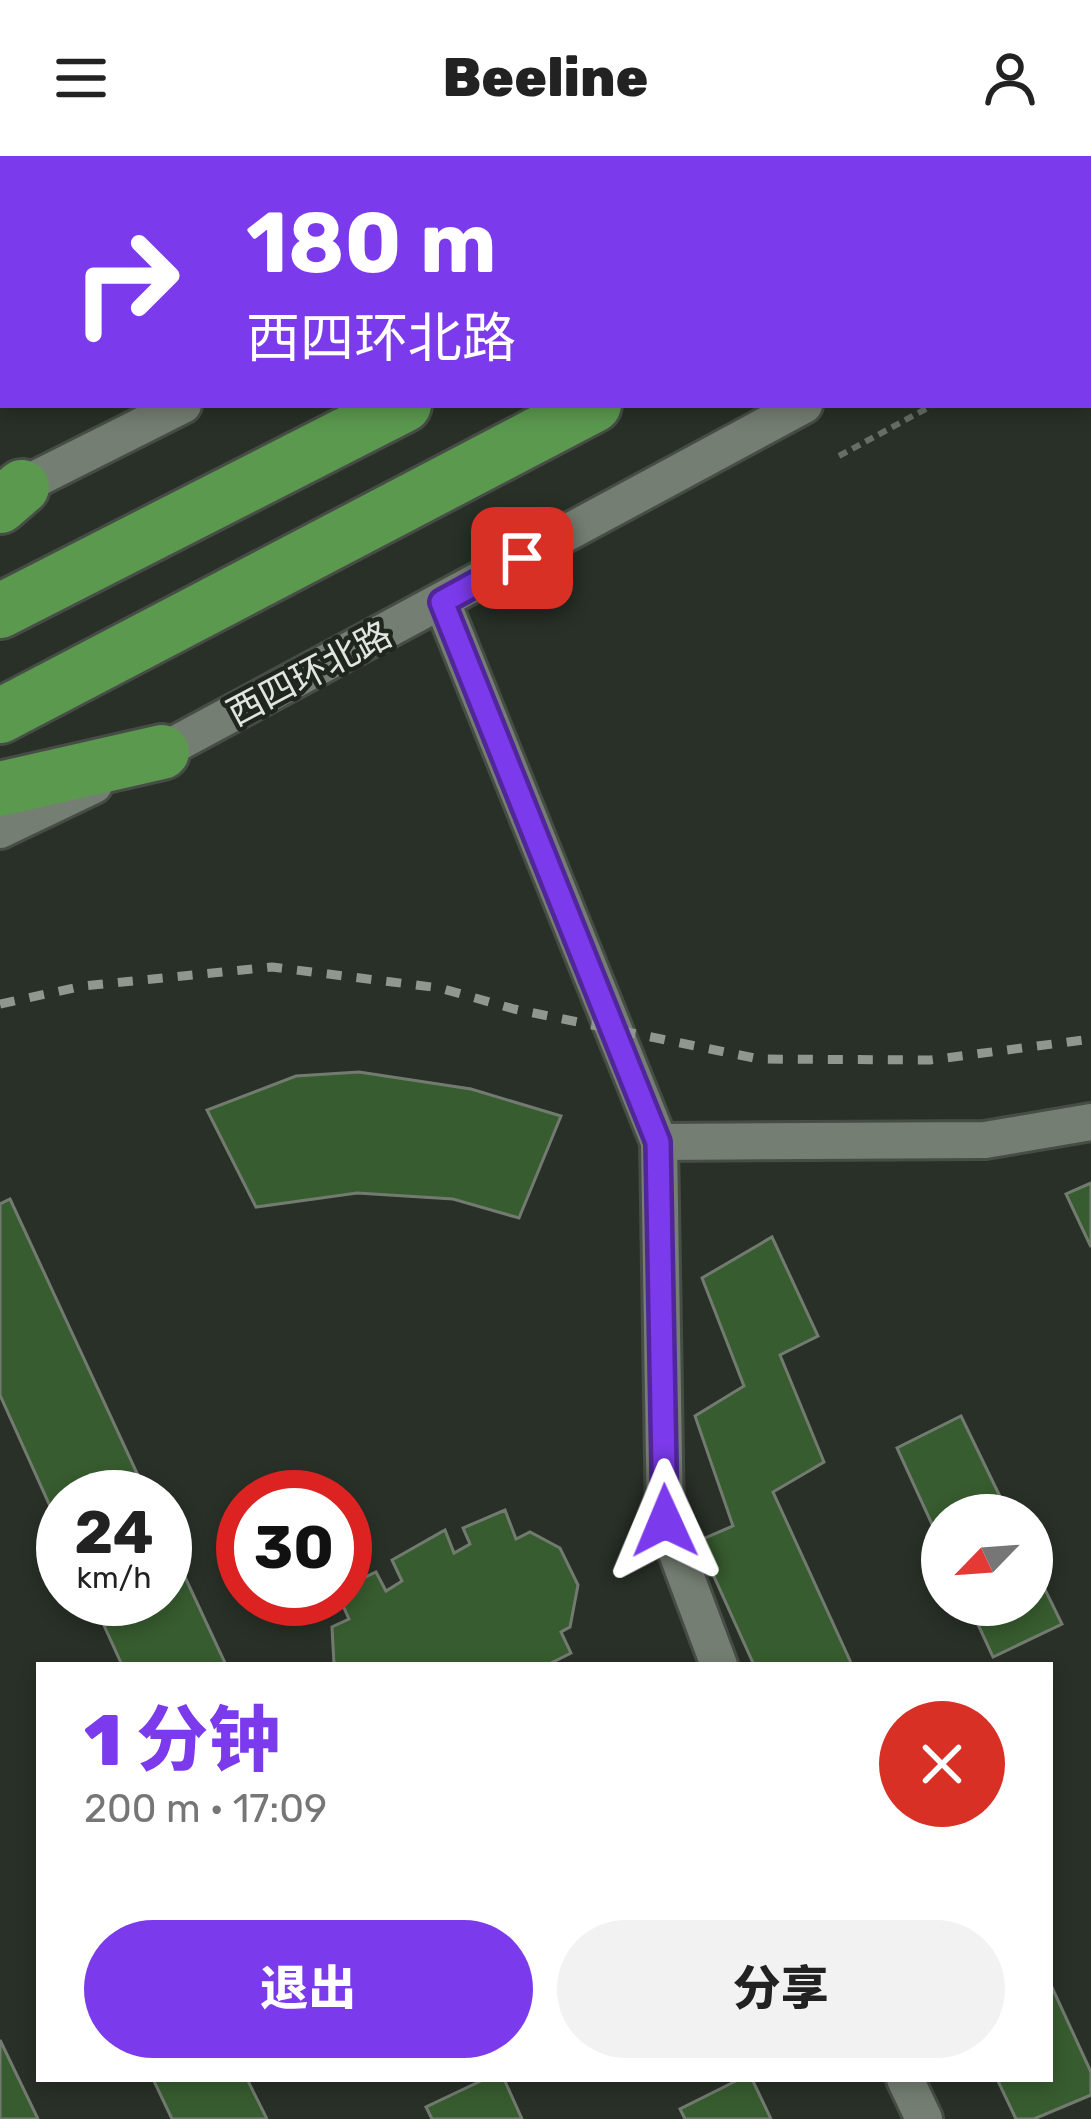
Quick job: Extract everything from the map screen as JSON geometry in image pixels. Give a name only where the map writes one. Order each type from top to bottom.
[{"type":"highway","points":[[0,611],[398,408]]},
{"type":"highway","points":[[0,716],[588,408]]},
{"type":"highway","points":[[0,789],[162,752]]},
{"type":"street","points":[[7,497],[177,408]]},
{"type":"street","name":"西四环北路","points":[[0,830],[162,752],[798,408]]},
{"type":"street","points":[[442,602],[658,1142],[665,1521],[718,1662]]},
{"type":"street","points":[[658,1142],[985,1140],[1091,1122]]},
{"type":"street","points":[[906,2082],[923,2119]]},
{"type":"path","points":[[839,456],[927,408]]},
{"type":"building","points":[[359,1072],[471,1089],[561,1116],[519,1218],[453,1199],[357,1193],[256,1207],[207,1110],[296,1076]]},
{"type":"building","points":[[1091,1183],[1091,1247],[1066,1194]]},
{"type":"building","points":[[10,1199],[135,1470],[36,1470],[36,1475],[0,1395],[0,1204]]},
{"type":"building","points":[[772,1237],[818,1336],[780,1355],[824,1462],[773,1492],[851,1662],[753,1662],[698,1541],[733,1526],[695,1416],[744,1386],[702,1278]]},
{"type":"building","points":[[961,1416],[999,1494],[921,1494],[921,1500],[897,1448]]},
{"type":"building","points":[[505,1510],[516,1539],[530,1532],[560,1548],[578,1585],[570,1627],[561,1632],[571,1653],[553,1662],[334,1662],[332,1627],[372,1626],[372,1574],[376,1572],[386,1591],[402,1581],[392,1560],[445,1530],[454,1553],[470,1544],[463,1528]]},
{"type":"building","points":[[192,1592],[225,1662],[121,1662],[104,1626],[192,1626]]},
{"type":"building","points":[[1053,1606],[1062,1624],[993,1657],[979,1626],[1053,1626]]},
{"type":"building","points":[[1053,1990],[1091,2072],[1091,2095],[1034,2119],[1016,2119],[998,2082],[1053,2082]]},
{"type":"building","points":[[0,2040],[38,2119],[0,2119]]},
{"type":"building","points":[[154,2082],[248,2082],[267,2119],[172,2119]]},
{"type":"building","points":[[479,2082],[505,2082],[522,2119],[432,2119],[426,2107]]},
{"type":"building","points":[[734,2082],[753,2082],[771,2119],[685,2119],[680,2109]]},
{"type":"railway","points":[[0,1004],[83,986],[272,967],[440,988],[514,1009],[759,1059],[930,1060],[1091,1039]]},
{"type":"route","points":[[522,558],[442,602],[658,1142],[665,1521]]}]
